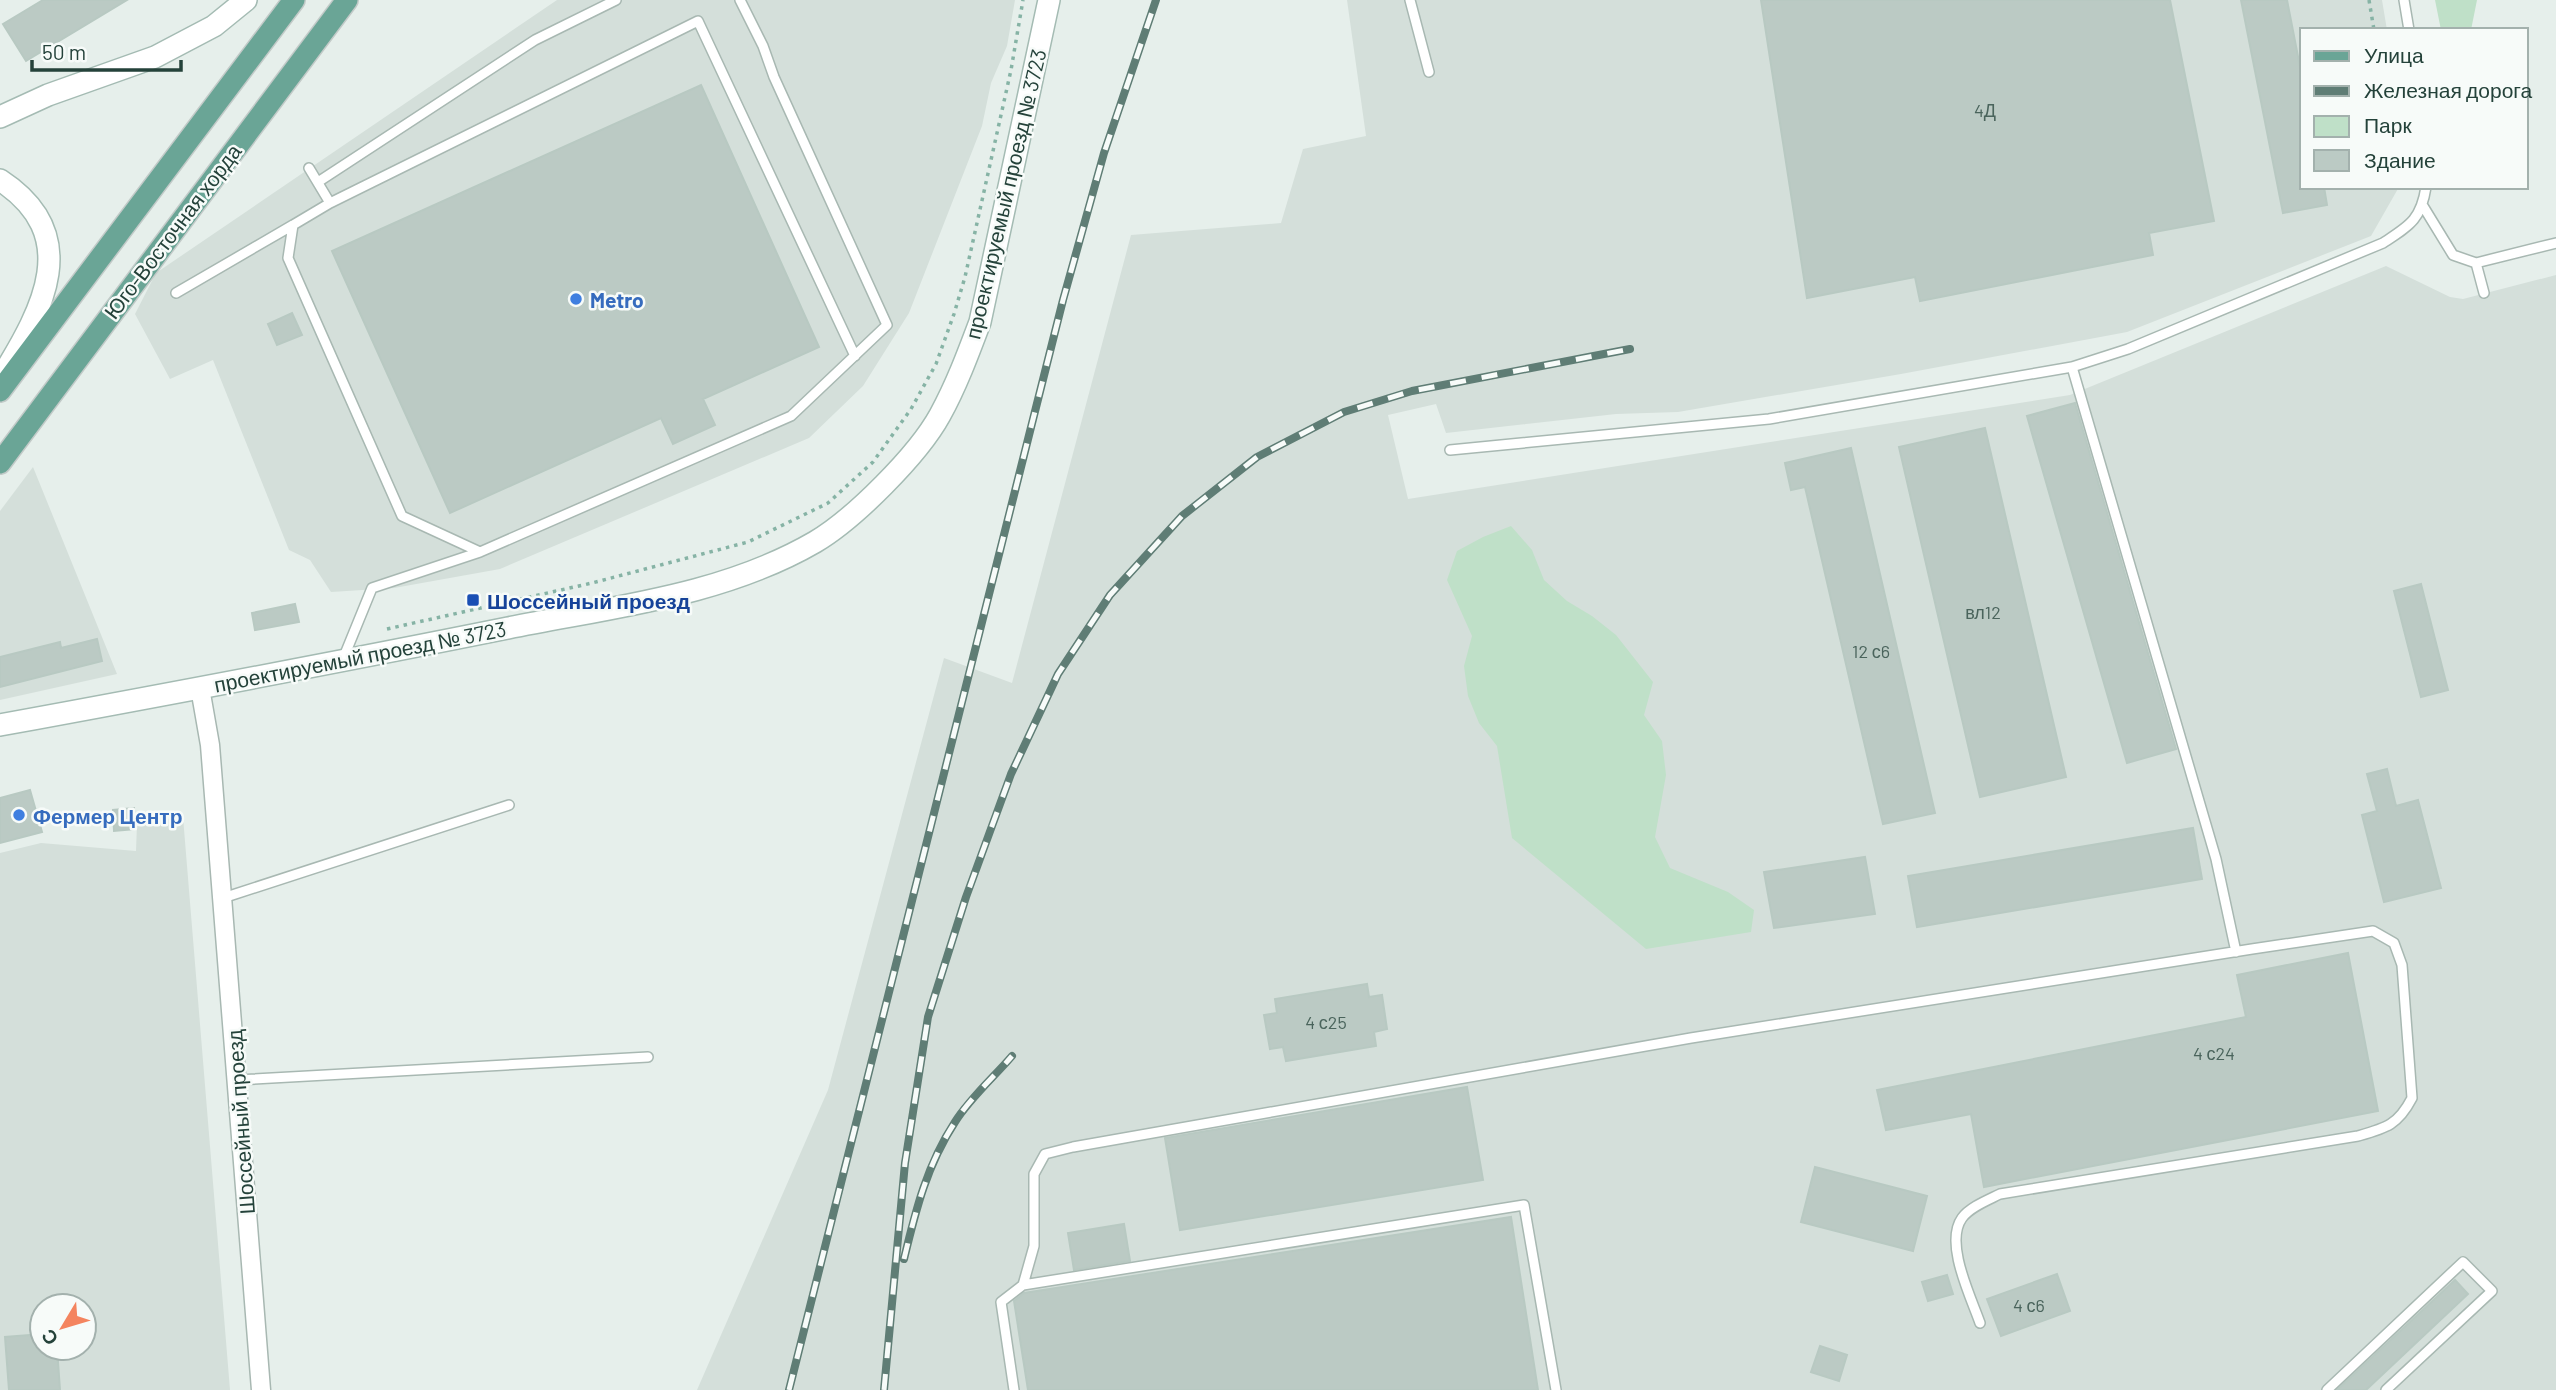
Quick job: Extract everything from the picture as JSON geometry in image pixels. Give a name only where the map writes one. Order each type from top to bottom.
[{"type":"main road","points":[[0,117],[48,95],[155,57],[214,26],[246,0]]},
{"type":"main road","name":"Юго-Восточная хорда","points":[[0,391],[294,0]]},
{"type":"main road","name":"Юго-Восточная хорда","points":[[0,463],[347,0]]},
{"type":"main road","name":"проектируемый проезд № 3723","points":[[0,725],[342,661],[695,590],[761,568],[816,542],[861,508],[904,463],[939,417],[964,364],[980,323],[1049,0]]},
{"type":"main road","points":[[0,180],[26,200],[35,213],[46,235],[50,259],[50,275],[39,307],[0,379]]},
{"type":"street","name":"Шоссейный проезд","points":[[200,688],[210,745],[261,1390]]},
{"type":"lane","points":[[318,182],[535,40],[617,0]]},
{"type":"lane","points":[[342,661],[372,588],[480,552],[791,416],[887,325],[740,0]]},
{"type":"lane","points":[[1410,0],[1429,72]]},
{"type":"lane","points":[[2404,0],[2410,28]]},
{"type":"lane","points":[[176,293],[330,203],[698,21],[855,356]]},
{"type":"lane","points":[[309,168],[330,203]]},
{"type":"lane","points":[[1450,450],[1769,418],[2072,368],[2128,349],[2382,243],[2412,223],[2423,206],[2426,189]]},
{"type":"lane","points":[[2423,206],[2454,255],[2476,263],[2556,243]]},
{"type":"lane","points":[[293,225],[288,258],[402,516],[480,552]]},
{"type":"lane","points":[[2476,263],[2484,293]]},
{"type":"lane","points":[[2072,368],[2216,859],[2236,952]]},
{"type":"lane","points":[[223,898],[509,805]]},
{"type":"lane","points":[[1023,1285],[1034,1246],[1034,1174],[1045,1154],[1073,1147],[1677,1041],[2236,952],[2372,931],[2394,943],[2402,965],[2412,1098],[2403,1115],[2388,1127],[2358,1136],[2000,1194],[1962,1218],[1956,1236],[1958,1259],[1980,1323]]},
{"type":"lane","points":[[237,1080],[648,1057]]},
{"type":"lane","points":[[1014,1390],[1001,1303],[1023,1285],[1524,1205],[1556,1390]]},
{"type":"lane","points":[[2327,1390],[2463,1262],[2492,1291],[2386,1390]]},
{"type":"path","points":[[2369,0],[2374,28]]},
{"type":"shaded area","points":[[557,0],[1015,0],[1007,46],[991,83],[982,126],[909,313],[863,386],[809,438],[500,569],[394,588],[331,592],[310,560],[289,550],[213,360],[170,379],[135,314],[156,273]]},
{"type":"shaded area","points":[[1347,0],[2382,0],[2387,28],[2300,28],[2300,189],[2398,189],[2371,236],[2127,332],[1901,374],[1678,412],[1616,414],[1446,433],[1436,404],[1388,415],[1408,499],[2070,395],[2386,266],[2450,297],[2463,299],[2556,275],[2556,1390],[697,1390],[828,1090],[944,658],[1012,683],[1131,235],[1281,223],[1303,149],[1366,136]]},
{"type":"shaded area","points":[[33,467],[117,674],[0,700],[0,511]]},
{"type":"shaded area","points":[[183,817],[230,1390],[0,1390],[0,853],[41,843],[136,851],[137,824]]},
{"type":"green space","points":[[2435,0],[2477,0],[2471,28],[2441,28]]},
{"type":"green space","points":[[1511,526],[1532,550],[1544,580],[1567,601],[1616,635],[1653,682],[1644,715],[1662,741],[1666,775],[1655,837],[1670,868],[1728,892],[1754,910],[1751,932],[1646,949],[1512,838],[1497,746],[1479,723],[1468,696],[1464,666],[1472,636],[1447,580],[1457,551]]},
{"type":"building","points":[[43,0],[127,0],[26,61],[3,24]]},
{"type":"building","points":[[1761,0],[2170,0],[2214,221],[2149,233],[2153,255],[1920,301],[1915,277],[1807,298]]},
{"type":"building","points":[[2241,0],[2287,0],[2300,67],[2300,189],[2324,189],[2327,205],[2283,213]]},
{"type":"building","name":"Metro","points":[[701,85],[819,347],[703,399],[715,425],[673,444],[661,418],[450,513],[332,251]]},
{"type":"building","points":[[292,313],[302,335],[277,345],[268,324]]},
{"type":"building","points":[[2075,403],[2176,749],[2127,763],[2027,416]]},
{"type":"building","points":[[1985,428],[2066,777],[1980,797],[1899,447]]},
{"type":"building","points":[[1851,448],[1935,813],[1883,824],[1805,487],[1791,490],[1785,463]]},
{"type":"building","points":[[2421,584],[2448,690],[2421,697],[2394,591]]},
{"type":"building","points":[[295,604],[299,622],[255,630],[252,613]]},
{"type":"building","points":[[97,639],[102,661],[0,687],[0,657],[60,642],[61,648]]},
{"type":"building","points":[[2387,769],[2396,806],[2418,800],[2441,888],[2384,902],[2362,815],[2377,811],[2367,774]]},
{"type":"building","name":"Фермер Центр","points":[[30,790],[42,832],[0,843],[0,798]]},
{"type":"building","points":[[134,808],[135,829],[114,831],[113,810]]},
{"type":"building","points":[[2193,828],[2202,879],[1917,927],[1908,876]]},
{"type":"building","points":[[1865,857],[1875,914],[1774,928],[1764,872]]},
{"type":"building","points":[[2348,953],[2378,1111],[1984,1187],[1971,1114],[1886,1130],[1877,1090],[2246,1017],[2237,975]]},
{"type":"building","points":[[1367,984],[1369,997],[1382,995],[1387,1029],[1374,1032],[1376,1046],[1286,1061],[1283,1047],[1270,1049],[1264,1015],[1277,1013],[1275,999]]},
{"type":"building","points":[[1467,1087],[1483,1180],[1180,1230],[1165,1138]]},
{"type":"building","points":[[1815,1167],[1927,1196],[1913,1251],[1801,1222]]},
{"type":"building","points":[[1511,1217],[1538,1390],[1028,1390],[1014,1301],[1024,1293]]},
{"type":"building","points":[[1124,1224],[1130,1261],[1074,1270],[1068,1233]]},
{"type":"building","points":[[2057,1274],[2070,1311],[2001,1336],[1987,1299]]},
{"type":"building","points":[[1947,1275],[1953,1294],[1928,1301],[1922,1282]]},
{"type":"building","points":[[2455,1280],[2468,1294],[2366,1390],[2337,1390]]},
{"type":"building","points":[[28,1335],[28,1362],[58,1362],[60,1390],[9,1390],[5,1337]]},
{"type":"building","points":[[1820,1346],[1847,1355],[1839,1381],[1811,1372]]},
{"type":"railway","points":[[789,1390],[1063,300],[1104,153],[1156,0]]},
{"type":"railway","points":[[884,1390],[905,1163],[928,1017],[966,897],[1011,774],[1058,674],[1110,595],[1182,516],[1257,457],[1344,412],[1412,391],[1630,349]]},
{"type":"railway","points":[[904,1259],[923,1188],[945,1138],[968,1105],[1012,1056]]},
{"type":"place","name":"Metro","points":[[576,299]]},
{"type":"place","name":"Шоссейный проезд","points":[[473,600]]},
{"type":"place","name":"Фермер Центр","points":[[19,815]]}]
